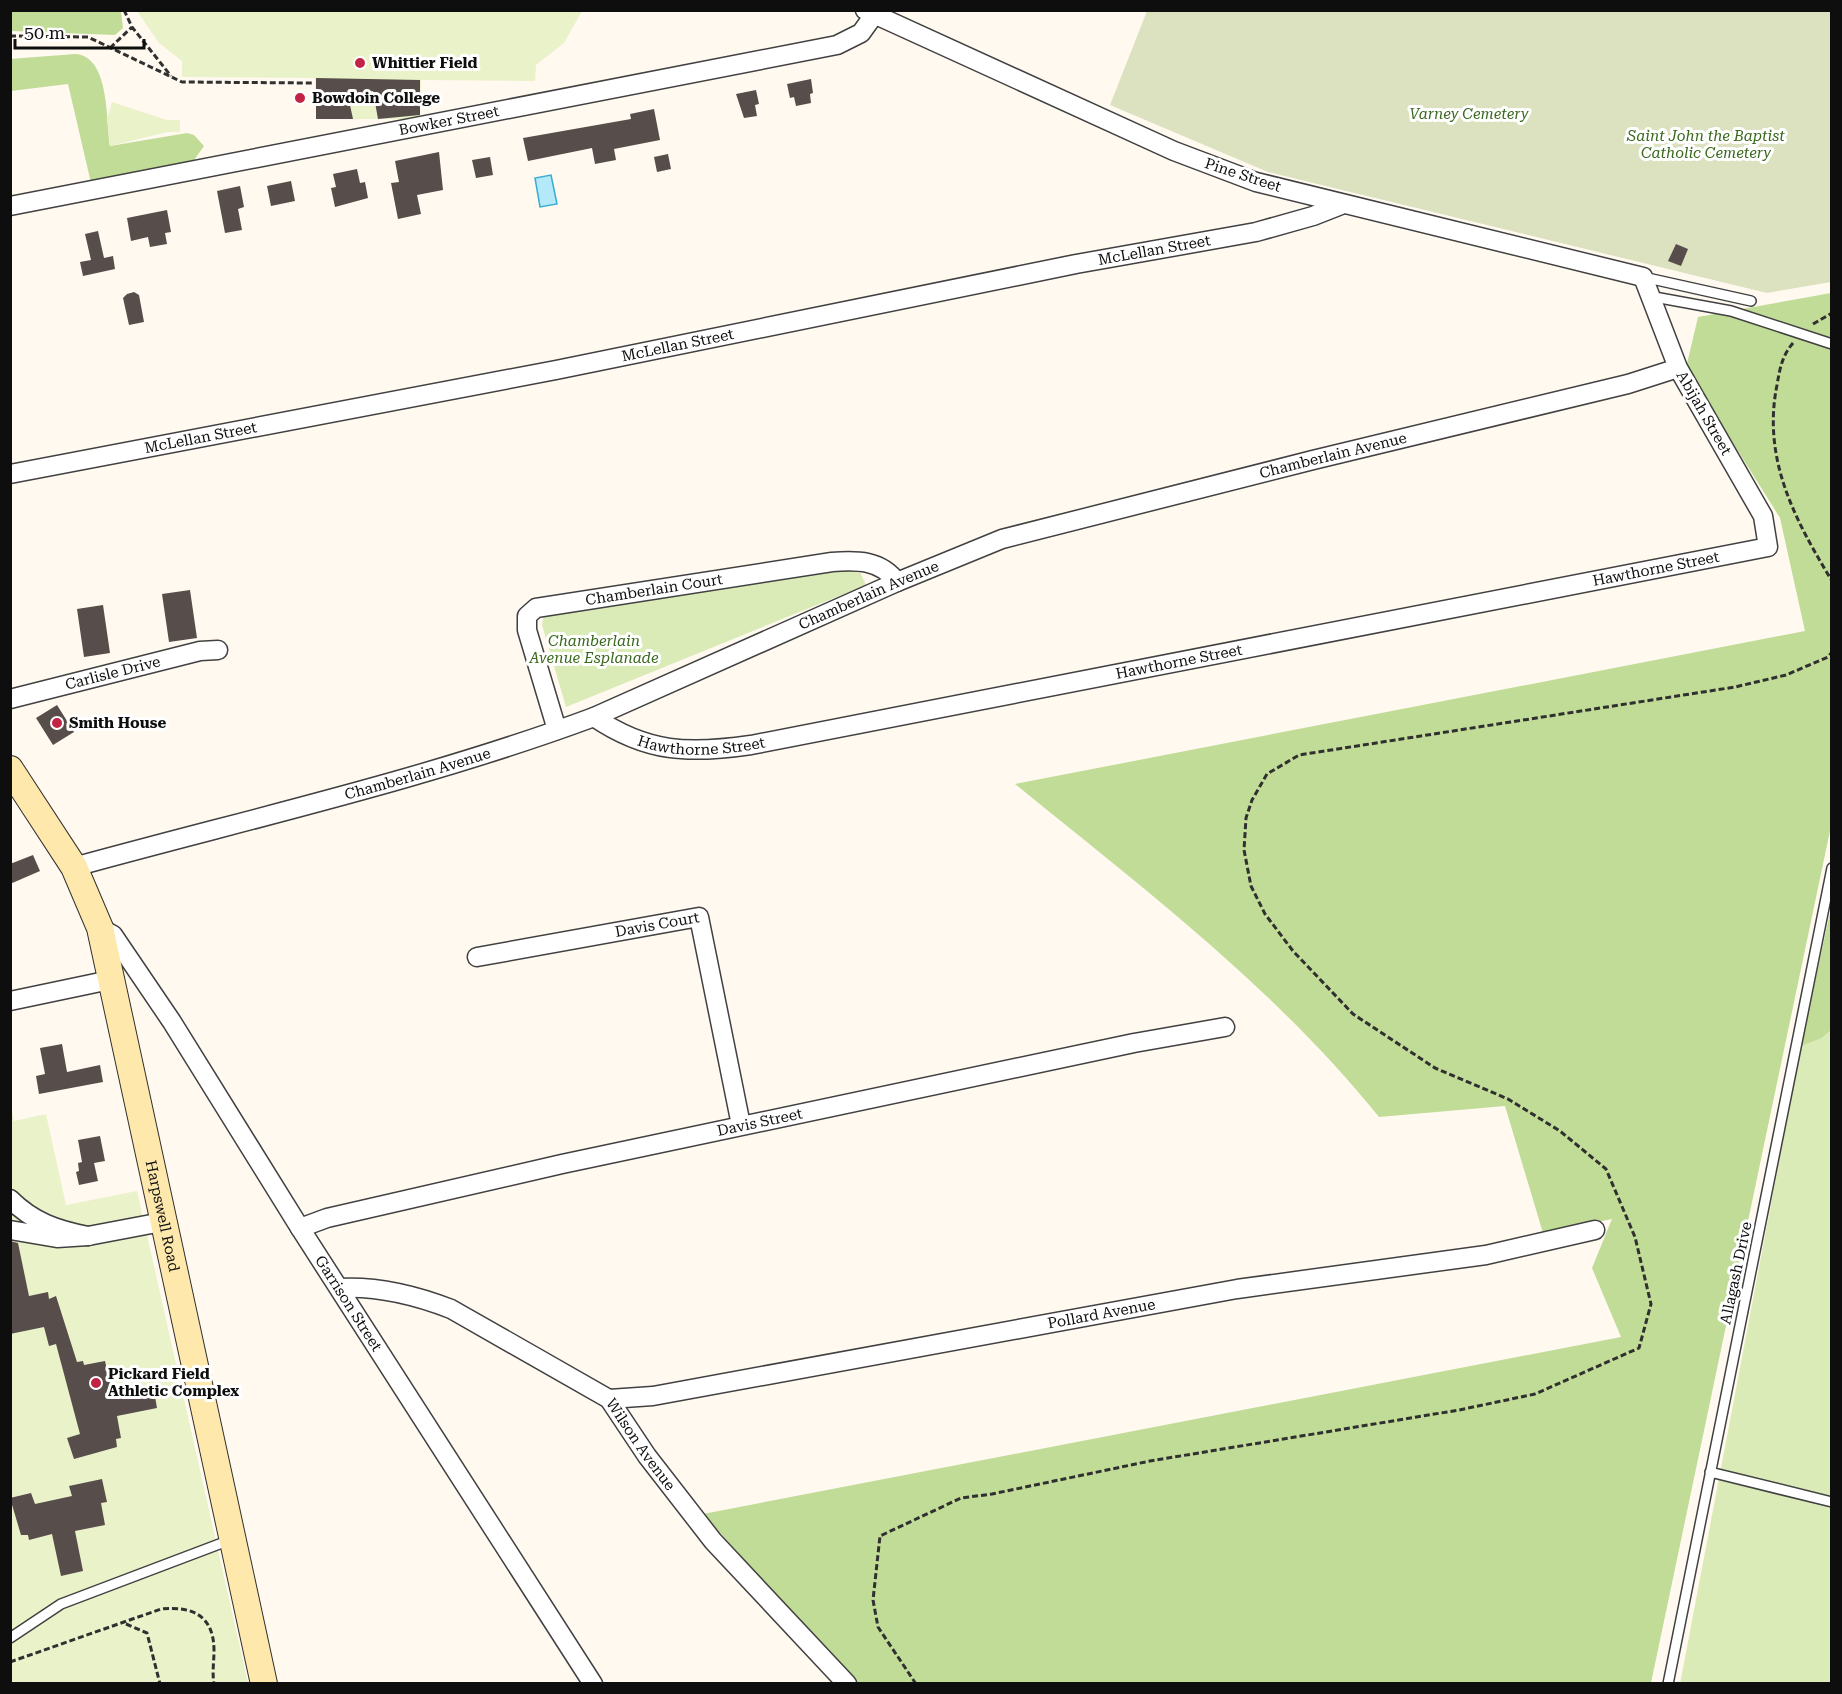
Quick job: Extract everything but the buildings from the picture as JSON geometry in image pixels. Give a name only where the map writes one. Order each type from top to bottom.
[{"type":"main road","name":"Harpswell Road","points":[[10,768],[74,867],[100,928],[162,1222],[264,1683]]},
{"type":"street","name":"Pine Street","points":[[870,13],[1174,151],[1256,182],[1341,205],[1643,277]]},
{"type":"street","name":"Bowker Street","points":[[10,206],[837,45],[861,33],[870,13]]},
{"type":"street","name":"McLellan Street","points":[[10,474],[556,370],[1041,271],[1256,232],[1341,205]]},
{"type":"street","name":"Abijah Street","points":[[1643,277],[1678,368],[1763,516],[1768,547]]},
{"type":"street","name":"Chamberlain Avenue","points":[[74,867],[446,768],[594,717],[897,582],[1002,539],[1058,523],[1628,384],[1678,368]]},
{"type":"street","name":"Hawthorne Street","points":[[594,717],[624,735],[660,748],[685,751],[751,745],[1768,547]]},
{"type":"street","name":"Chamberlain Court","points":[[557,730],[527,630],[527,616],[536,608],[832,562],[858,560],[889,571],[897,582]]},
{"type":"street","name":"Carlisle Drive","points":[[10,699],[200,651],[218,650]]},
{"type":"street","name":"Davis Court","points":[[477,957],[699,917],[741,1125]]},
{"type":"street","name":"Garrison Street","points":[[100,928],[113,935],[161,1005],[300,1228],[593,1683]]},
{"type":"street","points":[[10,1001],[110,980]]},
{"type":"street","name":"Davis Street","points":[[300,1228],[327,1218],[413,1197],[741,1125],[1134,1043],[1225,1027]]},
{"type":"street","points":[[10,1199],[47,1226],[88,1236]]},
{"type":"street","points":[[10,1230],[57,1238],[88,1236],[162,1222]]},
{"type":"street","name":"Pollard Avenue","points":[[609,1399],[652,1396],[1237,1289],[1486,1255],[1595,1230]]},
{"type":"street","name":"Wilson Avenue","points":[[340,1288],[377,1288],[426,1299],[451,1310],[609,1399],[646,1456],[713,1541],[847,1683]]},
{"type":"lane","points":[[1643,277],[1750,301]]},
{"type":"lane","points":[[1649,297],[1731,311],[1832,344]]},
{"type":"lane","name":"Allagash Drive","points":[[1668,1683],[1832,868]]},
{"type":"lane","points":[[1710,1472],[1832,1502]]},
{"type":"lane","points":[[10,1638],[61,1604],[232,1539]]},
{"type":"path","points":[[124,10],[132,27],[172,78]]},
{"type":"path","points":[[110,48],[132,27]]},
{"type":"path","points":[[10,36],[88,37],[182,82],[312,83]]},
{"type":"path","points":[[1832,313],[1800,335],[1783,355],[1774,399],[1773,450],[1781,484],[1801,531],[1832,581]]},
{"type":"path","points":[[916,1683],[878,1626],[873,1600],[880,1536],[951,1502],[961,1498],[992,1494],[1150,1461],[1459,1410],[1535,1394],[1639,1348],[1651,1304],[1635,1237],[1606,1169],[1560,1131],[1508,1099],[1435,1068],[1353,1014],[1293,951],[1265,914],[1251,886],[1244,850],[1246,818],[1252,800],[1266,774],[1299,755],[1735,687],[1786,675],[1828,657],[1832,652]]},
{"type":"path","points":[[10,1662],[161,1609],[187,1608],[198,1613],[212,1633],[214,1683]]},
{"type":"path","points":[[124,1623],[147,1633],[160,1683]]},
{"type":"green space","points":[[11,10],[121,11],[123,28],[115,35],[11,31]]},
{"type":"green space","name":"Whittier Field","points":[[137,11],[582,11],[564,43],[536,65],[535,81],[421,80],[420,119],[316,119],[315,78],[182,77],[182,61],[159,43]]},
{"type":"green space","points":[[1147,11],[1831,11],[1831,282],[1767,293],[1268,172],[1110,105]]},
{"type":"green space","points":[[75,54],[86,57],[95,66],[100,77],[104,91],[110,146],[187,133],[194,135],[204,146],[192,163],[91,183],[68,84],[11,91],[10,59]]},
{"type":"green space","points":[[112,102],[167,120],[180,120],[180,132],[168,132],[110,146],[107,119]]},
{"type":"green space","points":[[1831,293],[1831,826],[1651,1683],[857,1683],[703,1514],[1621,1337],[1592,1268],[1612,1219],[1543,1233],[1505,1106],[1379,1117],[1339,1070],[1252,982],[1159,901],[1015,784],[1805,631],[1780,518],[1686,368],[1698,317]]},
{"type":"green space","name":"Chamberlain Avenue Esplanade","points":[[828,568],[860,572],[866,585],[566,707],[542,625],[544,615]]},
{"type":"green space","points":[[1831,908],[1831,1030],[1822,1038],[1801,1046]]},
{"type":"green space","points":[[1831,1030],[1831,1683],[1680,1684],[1801,1046],[1822,1038]]},
{"type":"green space","name":"Pickard Field Athletic Complex","points":[[10,1101],[14,1121],[46,1114],[66,1205],[137,1191],[248,1683],[11,1683]]},
{"type":"water","points":[[551,175],[557,204],[540,207],[535,178]]},
{"type":"place","name":"Whittier Field","points":[[360,63]]},
{"type":"place","name":"Bowdoin College","points":[[300,98]]},
{"type":"place","name":"Smith House","points":[[57,723]]},
{"type":"place","name":"Pickard Field Athletic Complex","points":[[96,1383]]},
{"type":"park label","name":"Varney Cemetery","points":[[1469,114]]},
{"type":"park label","name":"Saint John the Baptist Catholic Cemetery","points":[[1706,144]]}]
